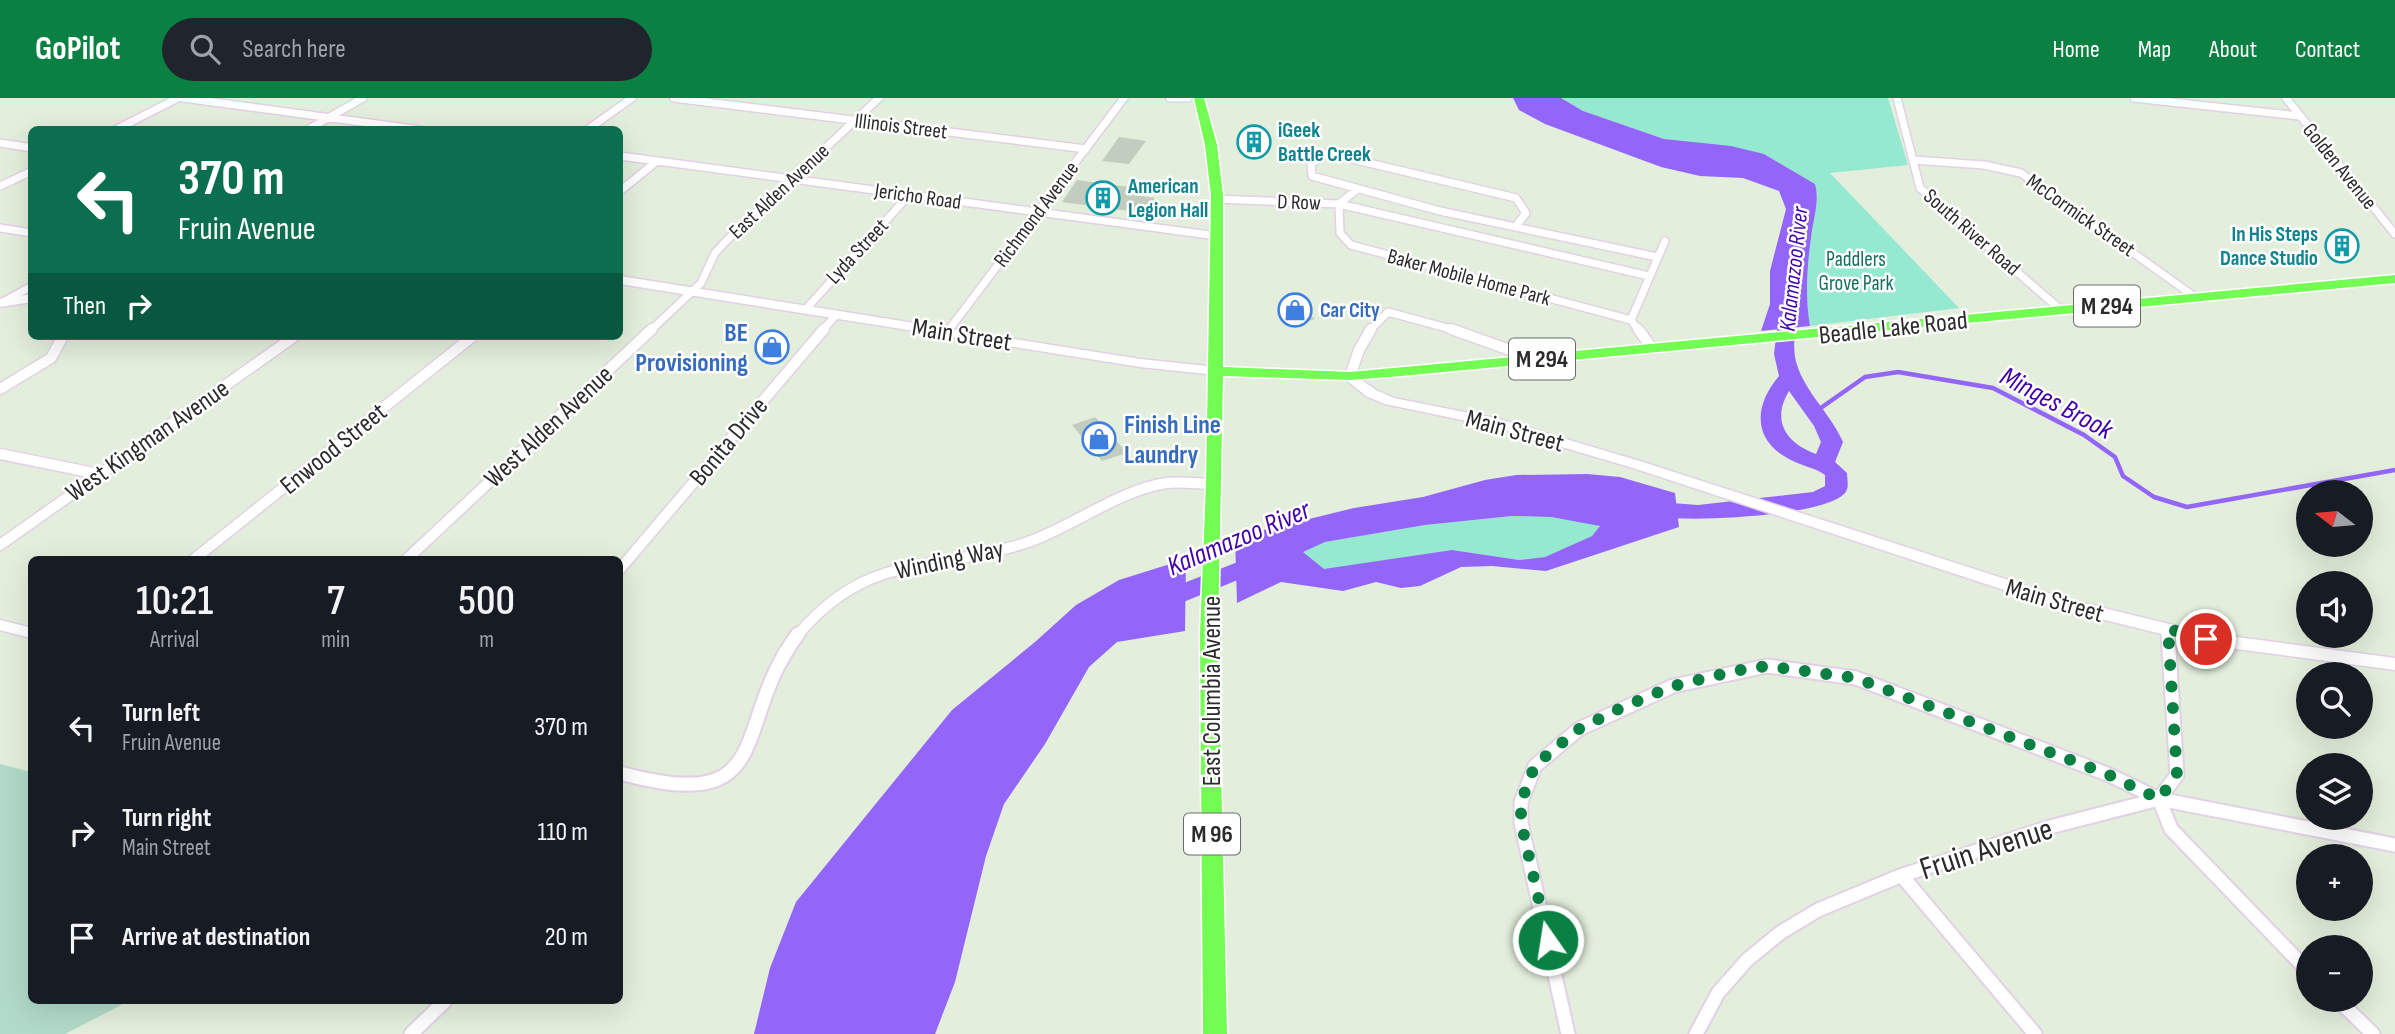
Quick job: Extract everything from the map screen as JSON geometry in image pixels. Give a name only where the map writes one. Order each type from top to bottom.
[{"type":"main road","name":"East Columbia Avenue","points":[[1199,98],[1211,145],[1217,236],[1209,635],[1214,1034]]},
{"type":"main road","name":"Beadle Lake Road","points":[[1350,376],[2395,279]]},
{"type":"main road","name":"Main Street","points":[[1216,371],[1350,376]]},
{"type":"street","points":[[123,126],[181,98],[393,126]]},
{"type":"street","points":[[314,126],[363,98]]},
{"type":"street","points":[[593,126],[632,98]]},
{"type":"street","name":"Illinois Street","points":[[674,98],[1086,149]]},
{"type":"street","name":"East Alden Avenue","points":[[690,292],[711,267],[715,253],[878,98]]},
{"type":"street","name":"Richmond Avenue","points":[[948,331],[1124,98]]},
{"type":"street","points":[[1170,98],[1188,98]]},
{"type":"street","name":"South River Road","points":[[1898,98],[1920,188],[2061,310]]},
{"type":"street","points":[[2134,98],[2299,116]]},
{"type":"street","name":"Golden Avenue","points":[[2286,98],[2395,234]]},
{"type":"street","points":[[0,143],[28,147]]},
{"type":"street","points":[[1516,226],[1526,213],[1516,198],[1327,153],[1311,164],[1312,176],[1356,190],[1516,226],[1657,257]]},
{"type":"street","name":"Jericho Road","points":[[623,156],[1217,236]]},
{"type":"street","name":"McCormick Street","points":[[1913,160],[1984,165],[2021,173],[2116,238],[2195,298]]},
{"type":"street","points":[[623,189],[657,161]]},
{"type":"street","points":[[0,186],[28,173]]},
{"type":"street","points":[[1339,204],[1356,190]]},
{"type":"street","name":"Lyda Street","points":[[806,309],[910,194]]},
{"type":"street","name":"D Row","points":[[1216,197],[1339,204]]},
{"type":"street","name":"Baker Mobile Home Park","points":[[1630,320],[1431,269],[1352,245],[1340,233],[1339,204],[1648,276]]},
{"type":"street","points":[[0,228],[28,232]]},
{"type":"street","points":[[1652,348],[1630,320],[1665,241]]},
{"type":"street","name":"Main Street","points":[[623,281],[1140,363],[1216,371]]},
{"type":"street","points":[[1,303],[28,288]]},
{"type":"street","name":"West Alden Avenue","points":[[410,556],[690,292]]},
{"type":"street","points":[[1,303],[28,299]]},
{"type":"street","points":[[1350,376],[1353,362],[1372,328],[1379,317],[1388,312],[1472,335],[1538,360]]},
{"type":"street","name":"Bonita Drive","points":[[623,565],[837,314]]},
{"type":"street","points":[[0,389],[51,358],[61,340]]},
{"type":"street","name":"West Kingman Avenue","points":[[0,545],[289,340]]},
{"type":"street","name":"Enwood Street","points":[[198,556],[468,340]]},
{"type":"street","name":"Main Street","points":[[1350,376],[1371,394],[1390,401],[1494,422],[2065,604],[2258,647],[2395,664]]},
{"type":"street","points":[[0,454],[99,474]]},
{"type":"street","name":"Winding Way","points":[[623,774],[682,788],[718,781],[733,773],[744,759],[757,728],[764,694],[788,650],[813,619],[847,589],[887,571],[936,558],[978,553],[1026,542],[1149,488],[1167,483],[1214,484]]},
{"type":"street","points":[[0,625],[28,632]]},
{"type":"street","points":[[2159,799],[2177,775],[2168,629]]},
{"type":"street","points":[[1568,1034],[1524,845],[1521,802],[1535,765],[1553,748],[1579,729],[1673,686],[1767,666],[1856,678],[2107,774],[2159,799],[2395,845]]},
{"type":"street","points":[[2159,799],[2171,829],[2296,959]]},
{"type":"street","name":"Fruin Avenue","points":[[1696,1034],[1718,995],[1737,970],[1783,930],[1815,909],[1902,876],[2119,805],[2159,799]]},
{"type":"street","points":[[1902,876],[2035,1034]]},
{"type":"street","points":[[411,1034],[442,1004]]},
{"type":"street","points":[[2350,1012],[2373,1034]]},
{"type":"green space","name":"Paddlers Grove Park","points":[[1561,98],[1888,98],[1908,165],[1830,173],[1959,308],[1810,326],[1807,282],[1816,204],[1815,184],[1764,154],[1664,139],[1583,111]]},
{"type":"green space","points":[[1512,516],[1551,517],[1601,525],[1592,536],[1545,557],[1519,560],[1452,550],[1324,570],[1302,551],[1325,542],[1425,525]]},
{"type":"green space","points":[[0,764],[28,771],[28,1004],[123,1004],[65,1034],[0,1034]]},
{"type":"water","points":[[1513,98],[1561,98],[1583,111],[1664,139],[1731,146],[1764,154],[1815,184],[1816,204],[1807,282],[1810,326],[1761,331],[1770,304],[1770,271],[1786,209],[1779,191],[1743,178],[1700,176],[1661,167],[1545,124],[1519,110]]},
{"type":"water","points":[[1587,474],[1620,477],[1675,493],[1679,527],[1546,571],[1492,566],[1461,567],[1420,586],[1401,588],[1376,582],[1343,591],[1281,582],[1237,603],[1235,537],[1354,508],[1423,497],[1485,480],[1516,475]],"holes":[[[1512,516],[1551,517],[1600,526],[1592,536],[1545,557],[1519,560],[1452,550],[1324,569],[1303,552],[1325,542],[1425,525]]]},
{"type":"water","points":[[1186,559],[1185,631],[1117,642],[1089,667],[1045,744],[1004,804],[986,856],[955,982],[935,1034],[754,1034],[770,968],[796,902],[952,710],[1076,605],[1119,580]]},
{"type":"building","points":[[1119,137],[1146,141],[1129,164],[1102,161]]},
{"type":"building","name":"American Legion Hall","points":[[1077,180],[1137,188],[1133,195],[1155,198],[1144,213],[1062,202]]},
{"type":"building","name":"Car City","points":[[1293,303],[1315,319],[1303,323],[1281,307]]},
{"type":"building","name":"BE Provisioning","points":[[764,340],[791,344],[780,355],[753,351]]},
{"type":"building","name":"Finish Line Laundry","points":[[1095,417],[1127,453],[1102,461],[1072,425]]},
{"type":"waterway","name":"Kalamazoo River","points":[[1790,377],[1784,354],[1791,297]]},
{"type":"waterway","name":"Minges Brook","points":[[1815,412],[1865,377],[1898,372],[1993,388],[2084,435],[2115,457],[2123,476],[2154,497],[2187,507],[2395,470]]},
{"type":"waterway","name":"Kalamazoo River","points":[[1645,509],[1698,513],[1819,499],[1836,489],[1836,473],[1825,465],[1784,447],[1771,428],[1771,408],[1775,397],[1790,377]]},
{"type":"waterway","name":"Kalamazoo River","points":[[1790,377],[1825,426],[1832,442],[1824,462]]},
{"type":"waterway","name":"Kalamazoo River","points":[[1157,603],[1266,559]]},
{"type":"place","name":"iGeek Battle Creek","points":[[1254,142]]},
{"type":"place","name":"American Legion Hall","points":[[1103,198]]},
{"type":"place","name":"In His Steps Dance Studio","points":[[2342,246]]},
{"type":"place","name":"Car City","points":[[1295,310]]},
{"type":"place","name":"BE Provisioning","points":[[772,347]]},
{"type":"place","name":"Finish Line Laundry","points":[[1099,439]]},
{"type":"route","points":[[1548,940],[1524,845],[1521,802],[1535,765],[1579,729],[1619,709],[1673,686],[1767,666],[1856,678],[2107,774],[2159,799],[2177,775],[2168,629],[2206,639]]}]
